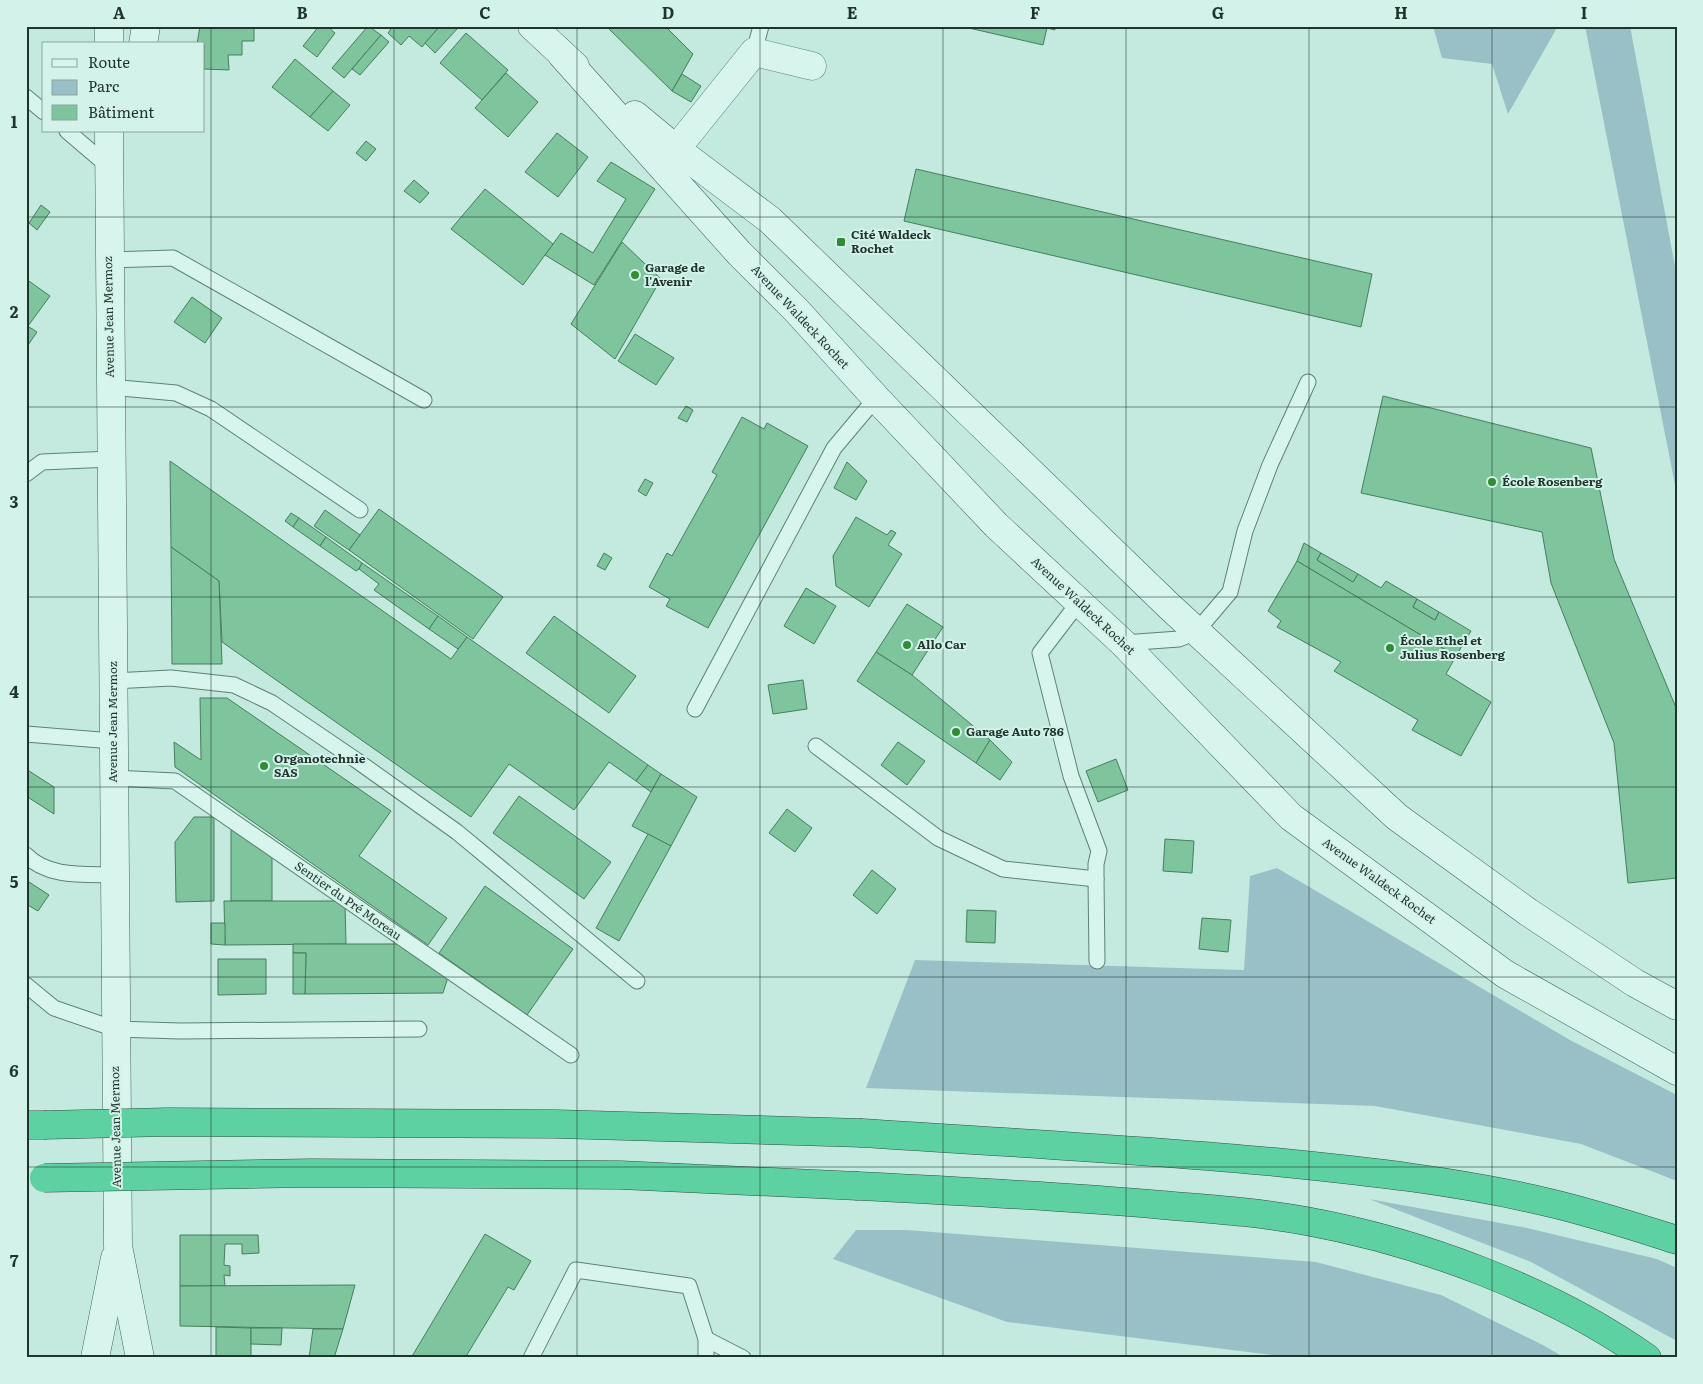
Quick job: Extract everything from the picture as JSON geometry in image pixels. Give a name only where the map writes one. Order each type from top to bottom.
[{"type":"highway","points":[[35,1125],[168,1122],[546,1124],[862,1133],[1234,1158],[1414,1178],[1544,1201],[1613,1219],[1677,1240]]},
{"type":"highway","points":[[35,1178],[311,1173],[610,1175],[1109,1200],[1248,1212],[1306,1221],[1360,1233],[1465,1264],[1527,1291],[1598,1326],[1647,1358]]},
{"type":"main road","points":[[109,26],[109,42]]},
{"type":"main road","points":[[143,42],[146,26]]},
{"type":"main road","name":"Avenue Waldeck Rochet","points":[[533,27],[562,54],[676,149],[770,220],[1196,632],[1396,817],[1528,912],[1636,983],[1677,1006]]},
{"type":"main road","points":[[676,149],[754,52],[812,66]]},
{"type":"main road","name":"Avenue Waldeck Rochet","points":[[562,54],[739,253],[797,311],[996,525],[1123,643],[1291,817],[1505,974],[1677,1071]]},
{"type":"main road","name":"Avenue Jean Mermoz","points":[[109,132],[118,1246],[140,1358]]},
{"type":"main road","name":"Avenue Jean Mermoz","points":[[108,197],[123,132]]},
{"type":"main road","name":"Avenue Jean Mermoz","points":[[95,1358],[118,1246]]},
{"type":"lane","points":[[754,52],[761,26]]},
{"type":"lane","points":[[26,97],[42,110]]},
{"type":"lane","points":[[68,132],[108,166]]},
{"type":"lane","points":[[109,260],[173,258],[424,400]]},
{"type":"lane","points":[[1123,643],[1179,639],[1196,632],[1230,592],[1245,531],[1270,465],[1308,382]]},
{"type":"lane","points":[[110,387],[176,393],[211,409],[360,510]]},
{"type":"lane","points":[[695,709],[834,448],[876,398]]},
{"type":"lane","points":[[26,474],[42,462],[111,459]]},
{"type":"lane","points":[[1079,602],[1040,652],[1071,776],[1100,851],[1096,864],[1097,961]]},
{"type":"lane","points":[[113,681],[171,678],[234,685],[272,704],[356,760],[457,832],[637,981]]},
{"type":"lane","points":[[26,734],[113,741]]},
{"type":"lane","points":[[816,746],[938,838],[1003,869],[1096,879]]},
{"type":"lane","name":"Sentier du Pré Moreau","points":[[113,778],[175,781],[571,1055]]},
{"type":"lane","points":[[26,855],[33,862],[56,872],[114,875]]},
{"type":"lane","points":[[26,985],[54,1008],[115,1029],[180,1031],[418,1029]]},
{"type":"lane","points":[[531,1358],[576,1270],[689,1286],[706,1339],[706,1358]]},
{"type":"lane","points":[[706,1339],[743,1358]]},
{"type":"green space","points":[[1433,26],[1558,26],[1508,114],[1492,64],[1442,58]]},
{"type":"green space","points":[[1585,26],[1630,26],[1677,277],[1677,495]]},
{"type":"green space","points":[[1277,868],[1570,1040],[1677,1095],[1677,1181],[1581,1144],[1375,1106],[866,1088],[915,960],[1244,970],[1250,876]]},
{"type":"green space","points":[[1369,1199],[1527,1228],[1657,1259],[1677,1268],[1677,1341],[1531,1262]]},
{"type":"green space","points":[[856,1230],[907,1230],[1316,1262],[1441,1295],[1543,1345],[1565,1358],[1297,1358],[1007,1322],[833,1259]]},
{"type":"building","points":[[200,26],[254,26],[254,41],[242,41],[242,55],[228,55],[229,70],[205,69],[205,42],[197,42]]},
{"type":"building","points":[[319,26],[327,26],[335,33],[317,57],[303,46]]},
{"type":"building","points":[[368,26],[381,35],[344,78],[332,68]]},
{"type":"building","points":[[393,26],[440,26],[422,47],[409,36],[401,45],[388,33]]},
{"type":"building","points":[[440,26],[453,26],[457,29],[435,53],[425,43]]},
{"type":"building","points":[[606,26],[665,26],[693,54],[672,91]]},
{"type":"building","points":[[960,26],[1055,26],[1055,30],[1047,28],[1043,45]]},
{"type":"building","points":[[466,33],[508,70],[482,100],[440,63]]},
{"type":"building","points":[[381,35],[389,42],[360,75],[352,69]]},
{"type":"building","points":[[295,59],[333,91],[310,117],[272,87]]},
{"type":"building","points":[[506,73],[538,102],[508,137],[475,108]]},
{"type":"building","points":[[682,74],[701,86],[691,102],[672,91]]},
{"type":"building","points":[[333,91],[350,105],[328,131],[310,117]]},
{"type":"building","points":[[557,133],[588,157],[558,197],[525,172]]},
{"type":"building","points":[[366,141],[376,149],[366,161],[356,153]]},
{"type":"building","points":[[611,162],[655,189],[594,285],[545,255],[561,233],[593,253],[626,199],[597,181]]},
{"type":"building","points":[[916,169],[1372,274],[1361,327],[904,221]]},
{"type":"building","points":[[414,180],[429,193],[420,203],[404,191]]},
{"type":"building","points":[[485,189],[553,244],[523,285],[451,229]]},
{"type":"building","points":[[41,205],[50,212],[37,230],[29,223]]},
{"type":"building","points":[[622,242],[661,279],[615,359],[571,324]]},
{"type":"building","points":[[26,279],[50,296],[28,326],[26,325]]},
{"type":"building","points":[[192,297],[222,318],[205,343],[174,322]]},
{"type":"building","points":[[26,325],[37,332],[26,348]]},
{"type":"building","points":[[635,334],[674,358],[656,385],[618,361]]},
{"type":"building","points":[[1383,396],[1591,448],[1614,559],[1677,710],[1677,878],[1628,883],[1614,743],[1551,583],[1542,532],[1361,493]]},
{"type":"building","points":[[686,406],[693,410],[687,422],[678,418]]},
{"type":"building","points":[[742,417],[764,429],[767,423],[808,446],[708,628],[666,606],[670,599],[649,587],[667,553],[672,556],[717,475],[712,472]]},
{"type":"building","points":[[170,461],[451,659],[467,637],[648,765],[636,781],[609,762],[574,810],[509,764],[471,817],[222,642],[219,581],[171,547]]},
{"type":"building","points":[[847,462],[867,481],[856,500],[834,488]]},
{"type":"building","points":[[645,479],[653,483],[646,496],[638,491]]},
{"type":"building","points":[[379,509],[503,597],[473,639],[349,550]]},
{"type":"building","points":[[325,510],[360,535],[349,550],[314,526]]},
{"type":"building","points":[[291,513],[299,518],[293,527],[285,521]]},
{"type":"building","points":[[856,517],[887,535],[891,530],[896,533],[888,545],[902,554],[869,607],[836,586],[833,556]]},
{"type":"building","points":[[299,518],[326,537],[320,546],[293,527]]},
{"type":"building","points":[[326,537],[362,563],[359,569],[356,571],[320,546]]},
{"type":"building","points":[[1304,543],[1321,553],[1317,560],[1353,582],[1358,574],[1381,588],[1386,581],[1417,599],[1413,607],[1435,620],[1439,612],[1471,631],[1456,656],[1297,561]]},
{"type":"building","points":[[171,547],[219,581],[222,664],[172,664]]},
{"type":"building","points":[[604,553],[612,558],[605,570],[597,566]]},
{"type":"building","points":[[1321,553],[1358,574],[1353,582],[1317,560]]},
{"type":"building","points":[[1297,561],[1456,656],[1446,674],[1491,702],[1461,756],[1412,730],[1418,720],[1334,671],[1341,662],[1277,627],[1281,621],[1268,611]]},
{"type":"building","points":[[362,563],[438,616],[429,629],[374,590],[379,584],[359,569]]},
{"type":"building","points":[[806,588],[836,606],[814,644],[784,626]]},
{"type":"building","points":[[1417,599],[1439,612],[1435,620],[1413,607]]},
{"type":"building","points":[[907,604],[943,627],[912,675],[876,652]]},
{"type":"building","points":[[438,616],[467,637],[458,649],[429,629]]},
{"type":"building","points":[[554,616],[636,676],[609,713],[526,653]]},
{"type":"building","points":[[876,652],[912,675],[990,740],[976,763],[857,681]]},
{"type":"building","points":[[803,680],[807,709],[773,714],[768,685]]},
{"type":"building","points":[[200,698],[227,698],[391,811],[359,856],[447,918],[428,945],[175,767],[174,742],[201,760]]},
{"type":"building","points":[[990,740],[1012,762],[1000,780],[976,763]]},
{"type":"building","points":[[898,742],[925,761],[907,785],[881,765]]},
{"type":"building","points":[[1116,759],[1128,790],[1098,802],[1086,771]]},
{"type":"building","points":[[648,765],[661,774],[651,792],[636,781]]},
{"type":"building","points":[[26,769],[54,787],[54,814],[26,796]]},
{"type":"building","points":[[661,774],[697,797],[671,846],[632,826]]},
{"type":"building","points":[[519,796],[611,862],[584,899],[493,833]]},
{"type":"building","points":[[787,809],[812,828],[795,852],[769,833]]},
{"type":"building","points":[[194,817],[214,817],[214,901],[176,902],[175,842]]},
{"type":"building","points":[[231,826],[272,854],[272,901],[231,901]]},
{"type":"building","points":[[648,834],[671,846],[619,941],[596,928]]},
{"type":"building","points":[[1165,839],[1194,841],[1192,873],[1163,871]]},
{"type":"building","points":[[872,870],[896,889],[877,914],[853,895]]},
{"type":"building","points":[[26,880],[49,895],[38,911],[26,904]]},
{"type":"building","points":[[485,886],[573,949],[527,1015],[439,953]]},
{"type":"building","points":[[224,901],[339,901],[345,905],[346,944],[225,945]]},
{"type":"building","points":[[967,910],[996,911],[995,943],[966,942]]},
{"type":"building","points":[[1202,918],[1231,920],[1228,952],[1199,949]]},
{"type":"building","points":[[211,923],[225,923],[225,945],[211,944]]},
{"type":"building","points":[[293,944],[400,944],[448,977],[443,993],[305,994],[306,953],[293,953]]},
{"type":"building","points":[[293,953],[306,953],[305,994],[293,994]]},
{"type":"building","points":[[218,959],[266,959],[266,994],[218,995]]},
{"type":"building","points":[[485,1234],[531,1261],[514,1290],[508,1287],[465,1358],[411,1358]]},
{"type":"building","points":[[180,1235],[258,1235],[259,1253],[242,1254],[242,1244],[225,1244],[224,1265],[230,1266],[230,1276],[224,1275],[225,1286],[180,1286]]},
{"type":"building","points":[[355,1285],[343,1329],[180,1326],[180,1286]]},
{"type":"building","points":[[216,1327],[251,1328],[251,1358],[216,1357]]},
{"type":"building","points":[[251,1328],[282,1328],[281,1345],[251,1344]]},
{"type":"building","points":[[313,1329],[343,1329],[334,1358],[309,1358]]},
{"type":"place","name":"Cité Waldeck Rochet","points":[[841,242]]},
{"type":"place","name":"Garage de l'Avenir","points":[[635,275]]},
{"type":"place","name":"École Rosenberg","points":[[1492,482]]},
{"type":"place","name":"Allo Car","points":[[907,645]]},
{"type":"place","name":"École Ethel et Julius Rosenberg","points":[[1390,648]]},
{"type":"place","name":"Garage Auto 786","points":[[956,732]]},
{"type":"place","name":"Organotechnie SAS","points":[[264,766]]}]
